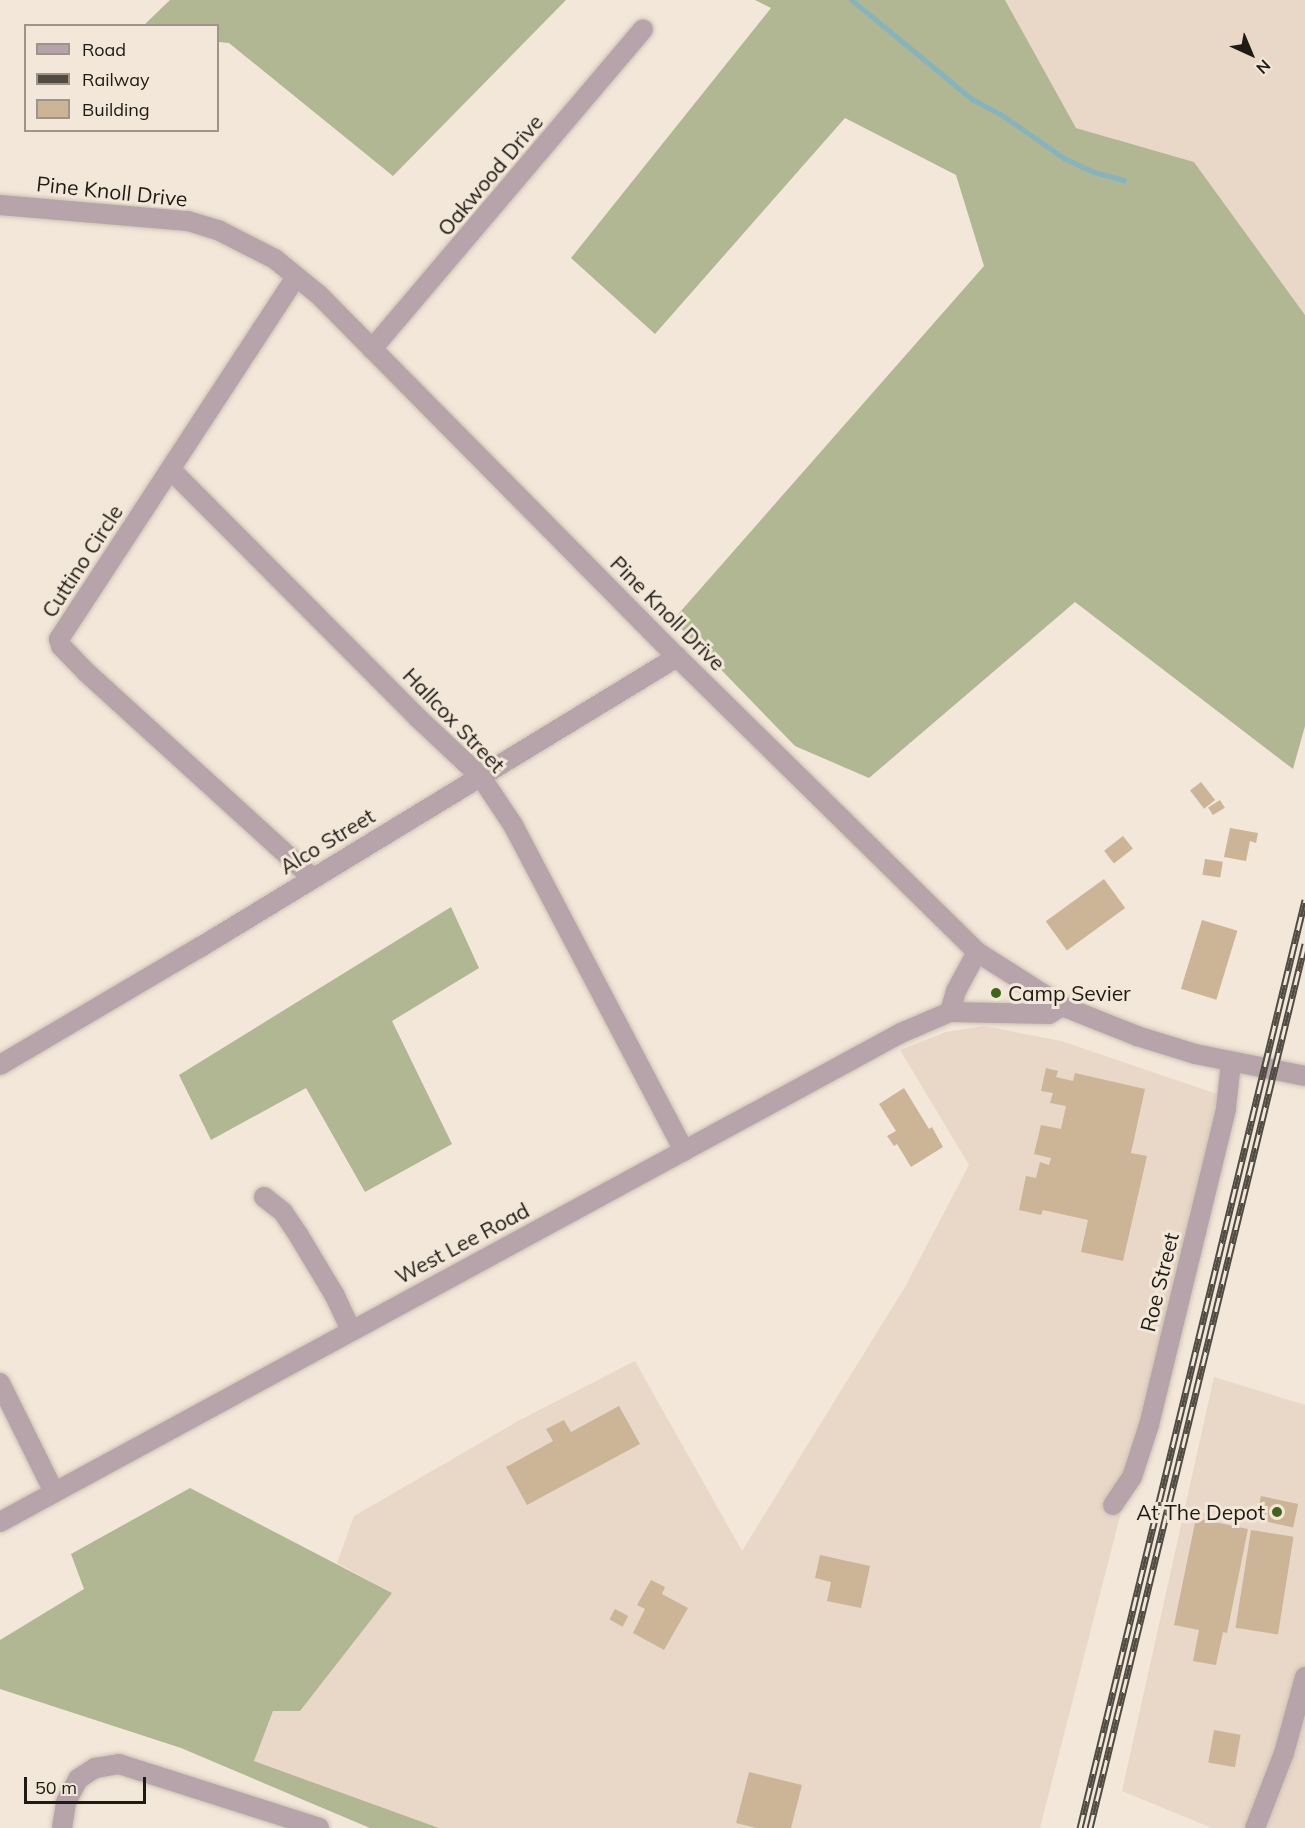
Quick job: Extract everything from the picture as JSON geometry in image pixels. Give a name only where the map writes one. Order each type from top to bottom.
[{"type":"street","name":"Oakwood Drive","points":[[372,349],[643,30]]},
{"type":"street","name":"Pine Knoll Drive","points":[[0,204],[188,221],[246,243],[274,259],[319,295],[677,657],[976,952],[1062,1006],[1137,1036],[1231,1063],[1305,1076]]},
{"type":"street","name":"Cuttino Circle","points":[[296,277],[59,639],[61,646],[312,878]]},
{"type":"street","name":"Hallcox Street","points":[[171,470],[417,717],[481,777],[513,825],[684,1151]]},
{"type":"street","name":"Alco Street","points":[[0,1065],[199,948],[677,657]]},
{"type":"street","points":[[950,1012],[956,991],[976,952]]},
{"type":"street","name":"West Lee Road","points":[[0,1522],[900,1033],[950,1012],[1048,1014],[1062,1006]]},
{"type":"street","name":"Roe Street","points":[[1113,1505],[1131,1477],[1149,1425],[1226,1108],[1231,1063]]},
{"type":"street","points":[[264,1197],[283,1212],[299,1236],[335,1296],[351,1330]]},
{"type":"street","points":[[0,1383],[54,1492]]},
{"type":"street","points":[[1256,1828],[1284,1753],[1305,1677]]},
{"type":"street","points":[[62,1828],[66,1802],[78,1779],[95,1768],[119,1764],[319,1828]]},
{"type":"shaded area","points":[[1005,0],[1305,0],[1305,315],[1194,162],[1076,128]]},
{"type":"shaded area","points":[[984,1026],[1061,1041],[1223,1096],[1160,1360],[1040,1828],[439,1828],[254,1761],[273,1711],[392,1593],[337,1563],[354,1516],[518,1421],[635,1361],[742,1551],[905,1287],[969,1165],[900,1050],[946,1032]]},
{"type":"shaded area","points":[[1214,1377],[1305,1405],[1305,1828],[1212,1828],[1122,1791]]},
{"type":"green space","points":[[170,0],[566,0],[393,176],[229,43],[219,42],[219,24],[145,24]]},
{"type":"green space","points":[[755,0],[1005,0],[1076,128],[1194,162],[1305,315],[1305,726],[1293,769],[1075,602],[869,778],[795,746],[673,620],[984,266],[956,175],[845,118],[655,334],[571,258],[771,8]]},
{"type":"green space","points":[[451,907],[479,968],[392,1021],[452,1144],[365,1192],[306,1088],[211,1140],[179,1075]]},
{"type":"green space","points":[[190,1488],[392,1593],[300,1711],[273,1711],[254,1761],[439,1828],[370,1828],[181,1748],[0,1689],[0,1640],[84,1589],[71,1554]]},
{"type":"building","points":[[1201,782],[1215,800],[1204,809],[1190,791]]},
{"type":"building","points":[[1220,800],[1225,808],[1213,815],[1208,807]]},
{"type":"building","points":[[1230,828],[1258,833],[1256,843],[1250,841],[1246,861],[1224,857]]},
{"type":"building","points":[[1123,836],[1133,849],[1114,863],[1104,851]]},
{"type":"building","points":[[1205,859],[1223,862],[1220,878],[1202,875]]},
{"type":"building","points":[[1104,879],[1125,908],[1067,950],[1046,921]]},
{"type":"building","points":[[1202,920],[1237,931],[1216,1000],[1181,989]]},
{"type":"building","points":[[1046,1068],[1058,1071],[1056,1077],[1073,1081],[1075,1073],[1145,1089],[1131,1153],[1147,1156],[1123,1261],[1081,1252],[1088,1220],[1043,1210],[1041,1215],[1019,1210],[1026,1176],[1036,1178],[1040,1162],[1049,1165],[1051,1158],[1034,1154],[1041,1125],[1061,1129],[1066,1106],[1050,1103],[1053,1093],[1041,1091]]},
{"type":"building","points":[[904,1088],[929,1129],[932,1127],[943,1147],[911,1167],[897,1144],[894,1146],[887,1136],[896,1131],[879,1104]]},
{"type":"building","points":[[619,1406],[640,1444],[527,1505],[506,1467],[553,1441],[546,1429],[564,1420],[571,1432]]},
{"type":"building","name":"At The Depot","points":[[1261,1496],[1298,1504],[1293,1527],[1256,1519]]},
{"type":"building","points":[[1196,1518],[1248,1529],[1227,1633],[1223,1632],[1216,1665],[1193,1661],[1199,1630],[1174,1625]]},
{"type":"building","points":[[1251,1530],[1293,1537],[1278,1635],[1236,1628]]},
{"type":"building","points":[[820,1555],[870,1566],[861,1608],[827,1601],[831,1582],[815,1578]]},
{"type":"building","points":[[651,1580],[665,1587],[662,1594],[688,1608],[664,1650],[633,1633],[645,1609],[637,1605]]},
{"type":"building","points":[[615,1609],[628,1616],[623,1627],[609,1620]]},
{"type":"building","points":[[1214,1730],[1241,1735],[1235,1767],[1208,1762]]},
{"type":"building","points":[[749,1772],[802,1785],[791,1828],[756,1828],[736,1823]]},
{"type":"waterway","points":[[852,0],[972,99],[1002,115],[1064,158],[1094,172],[1124,180]]},
{"type":"railway","points":[[1080,1828],[1305,900]]},
{"type":"railway","points":[[1090,1828],[1305,944]]},
{"type":"place","name":"Camp Sevier","points":[[996,993]]},
{"type":"place","name":"At The Depot","points":[[1277,1512]]}]
